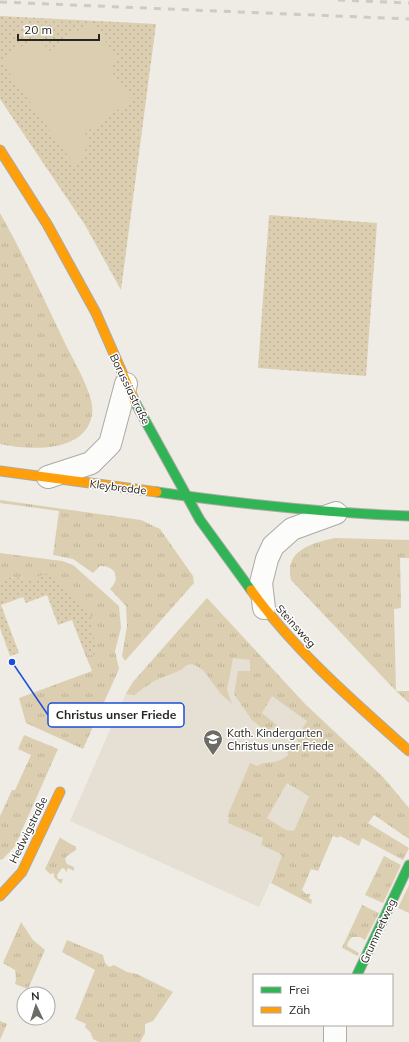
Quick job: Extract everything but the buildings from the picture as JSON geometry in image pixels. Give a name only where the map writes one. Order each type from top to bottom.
[{"type":"main road","name":"Borussiastraße","points":[[0,150],[47,224],[92,306],[126,384],[188,498]]},
{"type":"main road","name":"Kleybredde","points":[[0,471],[188,498]]},
{"type":"main road","points":[[188,498],[336,513],[409,516]]},
{"type":"main road","name":"Steinsweg","points":[[188,498],[200,520],[264,608],[335,685],[409,751]]},
{"type":"main road","name":"Hedwigstraße","points":[[0,896],[22,872],[60,792]]},
{"type":"main road","name":"Grummetweg","points":[[357,974],[409,865]]},
{"type":"street","name":"Kleybredde","points":[[48,477],[91,463],[110,444],[126,384]]},
{"type":"street","points":[[264,608],[261,583],[267,559],[273,546],[292,529],[336,513]]},
{"type":"street","points":[[335,1026],[335,1042]]},
{"type":"shaded area","name":"Kath. Kindergarten Christus unser Friede","points":[[207,598],[305,704],[338,735],[259,907],[70,821],[127,691],[133,682]]},
{"type":"green space","points":[[0,16],[156,24],[121,290],[85,225],[0,99]]},
{"type":"green space","points":[[91,21],[118,59],[108,66],[132,100],[85,133],[91,142],[75,166],[1,61],[38,35],[49,51]]},
{"type":"green space","points":[[0,213],[25,260],[81,375],[91,399],[92,415],[87,428],[79,437],[67,443],[40,448],[0,444]]},
{"type":"green space","points":[[269,215],[377,223],[366,376],[258,368]]},
{"type":"green space","points":[[0,500],[141,520],[160,529],[193,576],[194,583],[125,661],[122,656],[127,626],[126,606],[110,589],[116,577],[113,570],[100,566],[93,573],[73,559],[53,555],[59,511],[0,503]]},
{"type":"green space","points":[[335,538],[409,540],[409,558],[400,558],[401,608],[394,609],[396,691],[291,580],[290,570],[292,561],[296,555],[317,542]]},
{"type":"green space","points":[[0,553],[62,561],[73,565],[119,606],[121,628],[115,651],[119,669],[83,749],[26,723],[19,698],[92,671],[85,654],[96,655],[50,573],[33,579],[5,577],[0,580]]},
{"type":"green space","points":[[50,572],[90,614],[97,655],[85,654],[72,620],[58,625],[47,595],[26,603],[23,597],[1,605],[19,653],[10,656],[0,628],[0,580],[5,577],[33,579]]},
{"type":"green space","points":[[207,598],[305,704],[383,777],[409,808],[409,839],[374,815],[368,823],[409,848],[403,860],[362,838],[359,846],[340,836],[338,838],[333,836],[318,871],[311,869],[302,890],[306,894],[311,894],[309,898],[312,900],[311,904],[271,883],[282,856],[279,853],[261,845],[263,838],[228,823],[229,817],[227,817],[250,763],[257,766],[264,763],[279,761],[288,755],[286,748],[298,742],[297,737],[307,721],[272,696],[262,713],[277,725],[267,732],[252,720],[234,694],[238,671],[250,671],[250,660],[233,658],[227,690],[232,704],[220,693],[203,670],[193,664],[187,665],[181,670],[154,681],[134,695],[126,694],[133,682]],"holes":[[[287,783],[309,796],[294,831],[286,830],[267,818]]]},
{"type":"green space","points":[[396,691],[409,691],[409,703]]},
{"type":"green space","points":[[24,735],[58,749],[15,846],[3,859],[0,860],[0,816],[12,790],[15,790],[31,755],[18,749]]},
{"type":"green space","points":[[60,837],[76,847],[76,850],[65,859],[67,864],[74,867],[74,871],[68,868],[66,873],[65,869],[62,868],[57,875],[58,879],[63,879],[61,884],[54,877],[54,873],[50,874],[45,869]]},
{"type":"green space","points":[[384,856],[401,865],[383,903],[365,895]]},
{"type":"green space","points":[[409,885],[409,913],[398,908]]},
{"type":"green space","points":[[362,905],[379,913],[365,940],[360,937],[352,937],[348,942],[347,946],[359,953],[358,956],[342,948]]},
{"type":"green space","points":[[21,922],[33,940],[45,950],[29,986],[20,986],[15,984],[15,970],[3,963]]},
{"type":"green space","points":[[67,940],[103,955],[105,963],[109,967],[114,965],[127,972],[137,974],[173,992],[153,1021],[145,1024],[145,1033],[140,1042],[99,1042],[93,1039],[91,1033],[85,1027],[86,1024],[75,1019],[95,970],[62,952]]},
{"type":"green space","points":[[0,1021],[7,1024],[0,1040]]},
{"type":"railway","points":[[338,0],[409,3]]},
{"type":"railway","points":[[0,2],[409,19]]},
{"type":"traffic: fast","points":[[135,402],[200,520],[251,590]]},
{"type":"traffic: fast","points":[[157,492],[283,507],[346,513],[409,516]]},
{"type":"traffic: fast","points":[[357,974],[409,865]]},
{"type":"traffic: slow","points":[[0,150],[47,224],[96,313],[135,402]]},
{"type":"traffic: slow","points":[[0,471],[157,492]]},
{"type":"traffic: slow","points":[[251,590],[286,634],[306,655],[346,694],[409,751]]},
{"type":"traffic: slow","points":[[0,896],[22,872],[60,792]]},
{"type":"place","name":"Christus unser Friede","points":[[12,662]]},
{"type":"place","name":"Kath. Kindergarten Christus unser Friede","points":[[213,756]]}]
